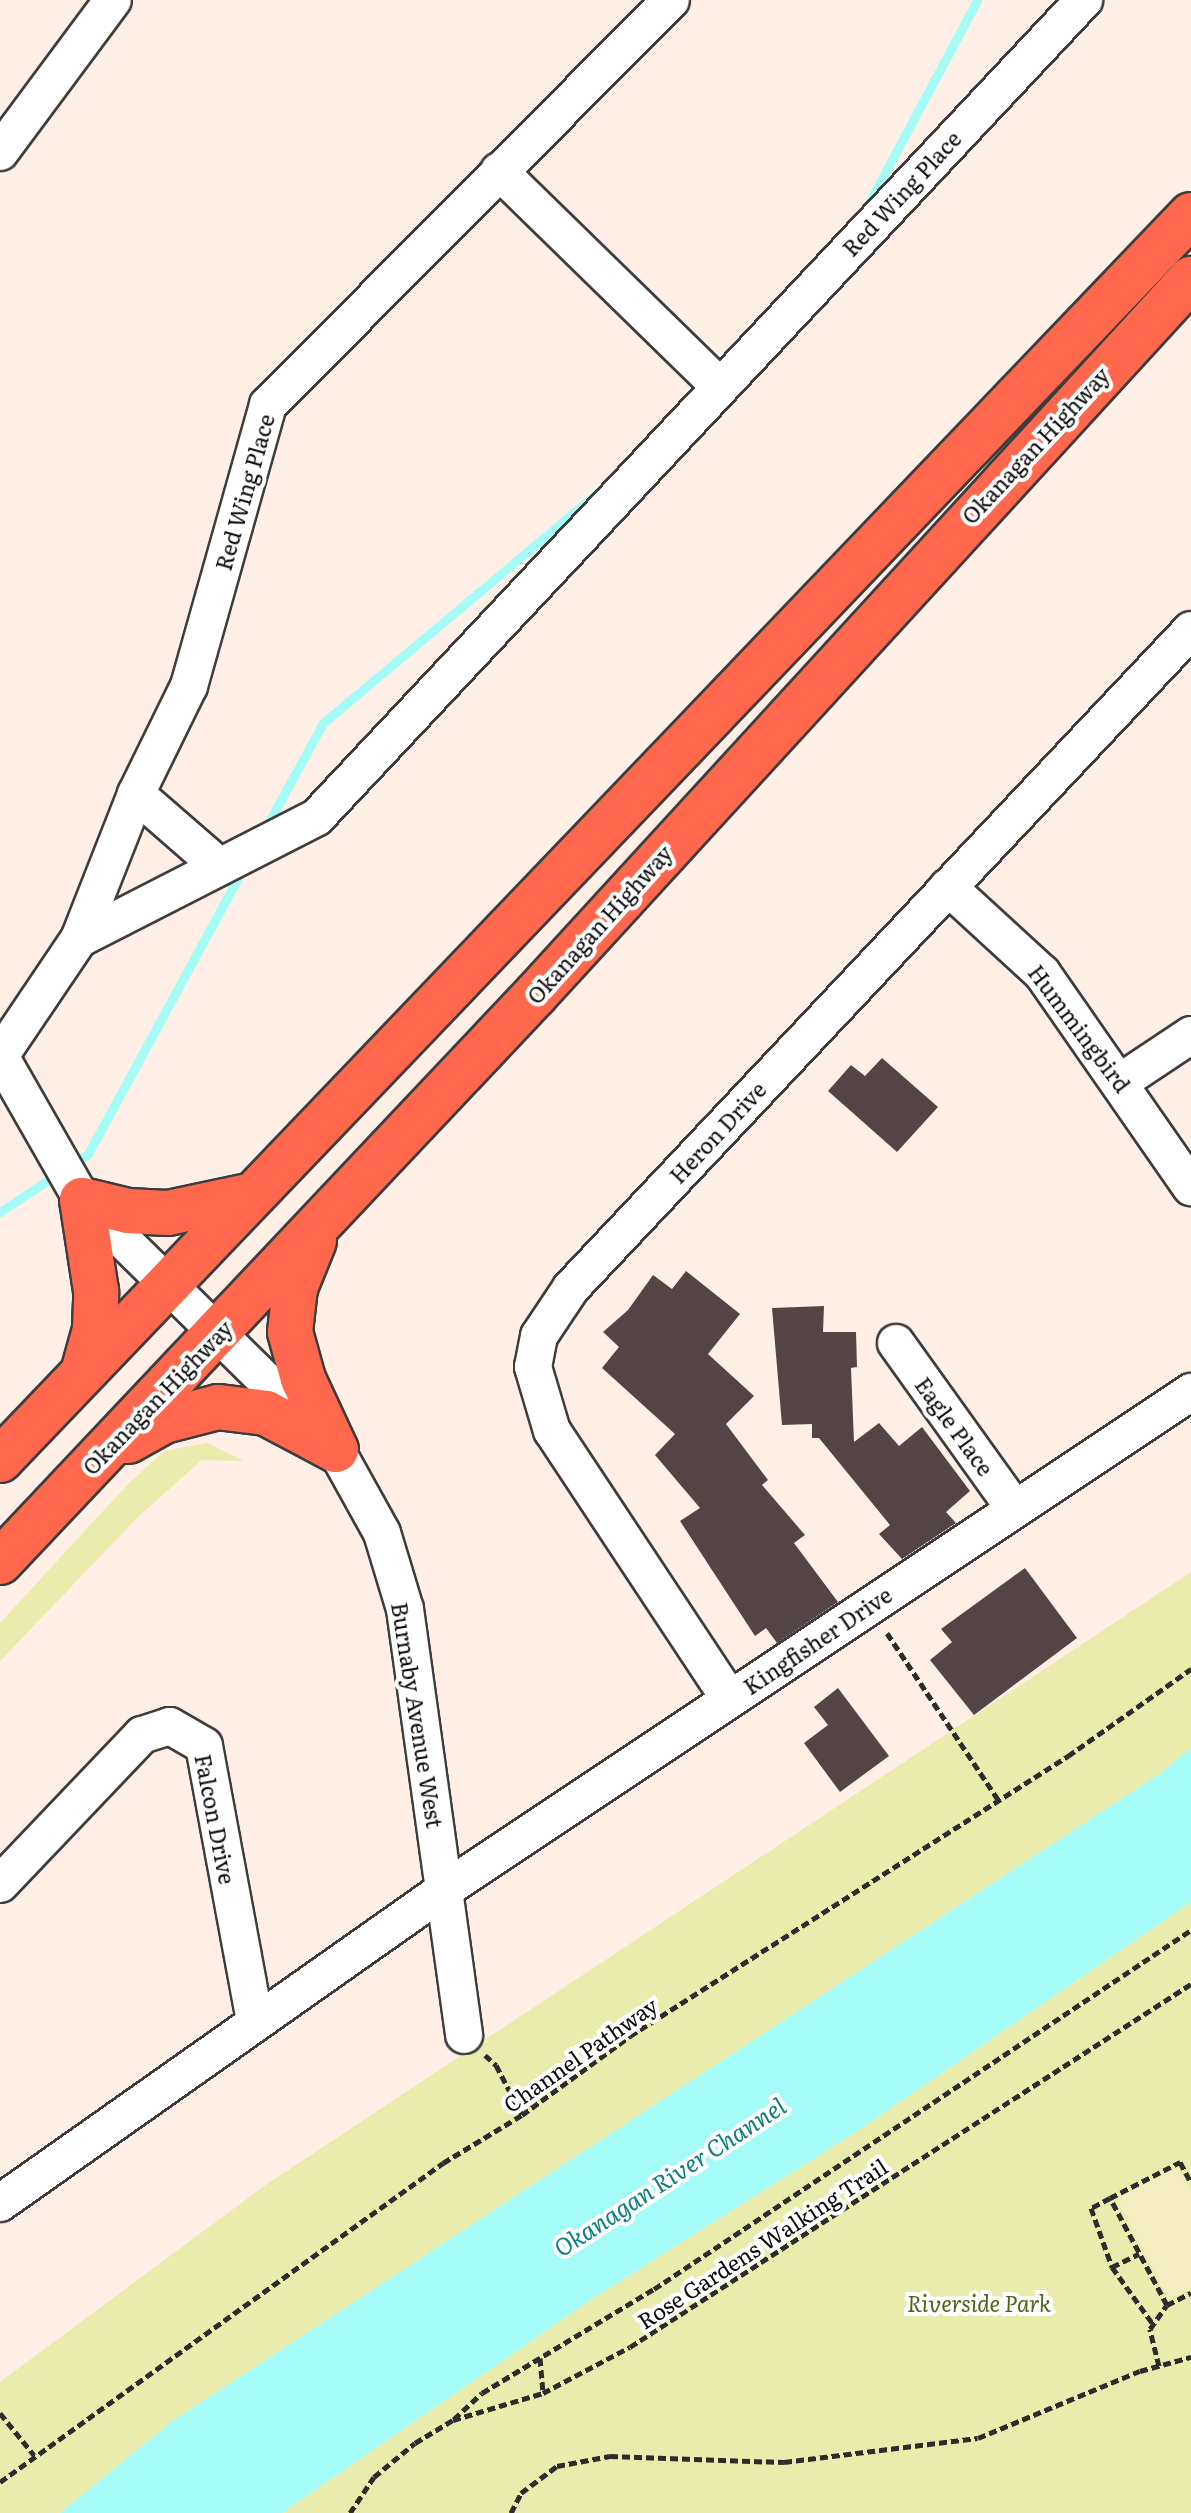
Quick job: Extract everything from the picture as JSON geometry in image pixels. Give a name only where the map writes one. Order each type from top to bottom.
[{"type":"highway","name":"Okanagan Highway","points":[[0,1460],[165,1283],[796,634],[1191,215]]},
{"type":"highway","name":"Okanagan Highway","points":[[0,1562],[321,1224],[1191,279]]},
{"type":"highway","points":[[83,1371],[95,1329],[96,1291],[82,1200],[128,1211],[168,1213],[249,1196]]},
{"type":"highway","points":[[321,1224],[295,1288],[290,1332],[303,1379],[336,1450]]},
{"type":"highway","points":[[101,1456],[164,1421],[218,1407],[266,1413],[336,1450]]},
{"type":"street","points":[[0,152],[113,0]]},
{"type":"street","name":"Red Wing Place","points":[[79,939],[136,794],[189,686],[268,405],[671,0]]},
{"type":"street","name":"Red Wing Place","points":[[79,939],[317,817],[718,385],[1084,0]]},
{"type":"street","points":[[499,171],[718,385]]},
{"type":"street","name":"Heron Drive","points":[[729,1698],[552,1431],[533,1367],[539,1336],[571,1288],[1191,630]]},
{"type":"street","points":[[136,794],[220,867]]},
{"type":"street","name":"Hummingbird","points":[[948,887],[1042,973],[1122,1081],[1191,1187]]},
{"type":"street","points":[[0,1056],[79,939]]},
{"type":"street","points":[[1122,1081],[1191,1035]]},
{"type":"street","name":"Burnaby Avenue West","points":[[0,1056],[82,1200],[336,1450],[382,1533],[405,1609],[464,2035]]},
{"type":"street","name":"Eagle Place","points":[[896,1343],[1015,1509]]},
{"type":"street","name":"Kingfisher Drive","points":[[444,1890],[1191,1392]]},
{"type":"street","name":"Falcon Drive","points":[[0,1884],[142,1735],[170,1726],[204,1746],[255,2020]]},
{"type":"street","points":[[0,2203],[255,2020],[444,1890]]},
{"type":"path","points":[[869,1605],[999,1801]]},
{"type":"path","name":"Channel Pathway","points":[[0,2482],[443,2163],[522,2115],[630,2036],[999,1801],[1191,1669]]},
{"type":"path","points":[[453,2420],[482,2393],[654,2289],[1191,1930]]},
{"type":"path","name":"Rose Gardens Walking Trail","points":[[350,2513],[374,2477],[453,2420],[543,2393],[734,2285],[1191,1984]]},
{"type":"path","points":[[464,2035],[496,2065],[522,2115]]},
{"type":"path","points":[[1159,2366],[1153,2324],[1112,2267],[1091,2208],[1180,2162],[1191,2183]]},
{"type":"path","points":[[1110,2198],[1167,2305]]},
{"type":"path","points":[[1112,2267],[1139,2254]]},
{"type":"path","points":[[1153,2324],[1167,2305],[1191,2293]]},
{"type":"path","points":[[511,2513],[521,2493],[557,2466],[610,2456],[784,2462],[978,2438],[1159,2366],[1191,2357]]},
{"type":"path","points":[[540,2358],[543,2393]]},
{"type":"path","points":[[0,2413],[34,2455]]},
{"type":"green space","points":[[207,1443],[244,1461],[202,1460],[140,1515],[0,1661],[0,1623],[128,1484],[164,1451]]},
{"type":"green space","points":[[1191,1572],[1191,1748],[1161,1773],[171,2422],[60,2513],[0,2513],[0,2382],[264,2186]]},
{"type":"green space","name":"Riverside Park","points":[[1191,1902],[1191,2513],[282,2513],[592,2299],[859,2130]]},
{"type":"shaded area","points":[[1178,2167],[1191,2192],[1191,2289],[1169,2300],[1116,2198]]},
{"type":"water","name":"Okanagan River Channel","points":[[1191,1748],[1191,1902],[859,2130],[592,2299],[282,2513],[60,2513],[171,2422],[1161,1773]]},
{"type":"building","points":[[882,1058],[938,1107],[897,1152],[828,1091],[851,1065],[865,1076]]},
{"type":"building","points":[[686,1271],[740,1314],[708,1354],[754,1396],[726,1424],[768,1480],[762,1485],[805,1535],[794,1543],[838,1602],[777,1643],[766,1628],[755,1636],[680,1521],[700,1508],[655,1455],[675,1434],[602,1368],[619,1347],[603,1332],[628,1310],[653,1275],[672,1289]]},
{"type":"building","points":[[824,1306],[823,1332],[856,1332],[857,1367],[851,1368],[854,1442],[879,1423],[899,1446],[922,1427],[970,1491],[946,1512],[956,1523],[902,1559],[879,1534],[890,1525],[819,1438],[812,1438],[812,1424],[782,1425],[772,1308]]},
{"type":"building","points":[[1025,1568],[1077,1638],[974,1715],[930,1660],[952,1642],[941,1629]]},
{"type":"building","points":[[838,1688],[889,1756],[840,1792],[804,1743],[828,1725],[814,1707]]},
{"type":"waterway","points":[[864,212],[977,0]]},
{"type":"waterway","points":[[265,829],[323,723],[602,489]]},
{"type":"waterway","points":[[69,1166],[88,1154],[244,867]]},
{"type":"waterway","points":[[0,1212],[57,1174]]}]
